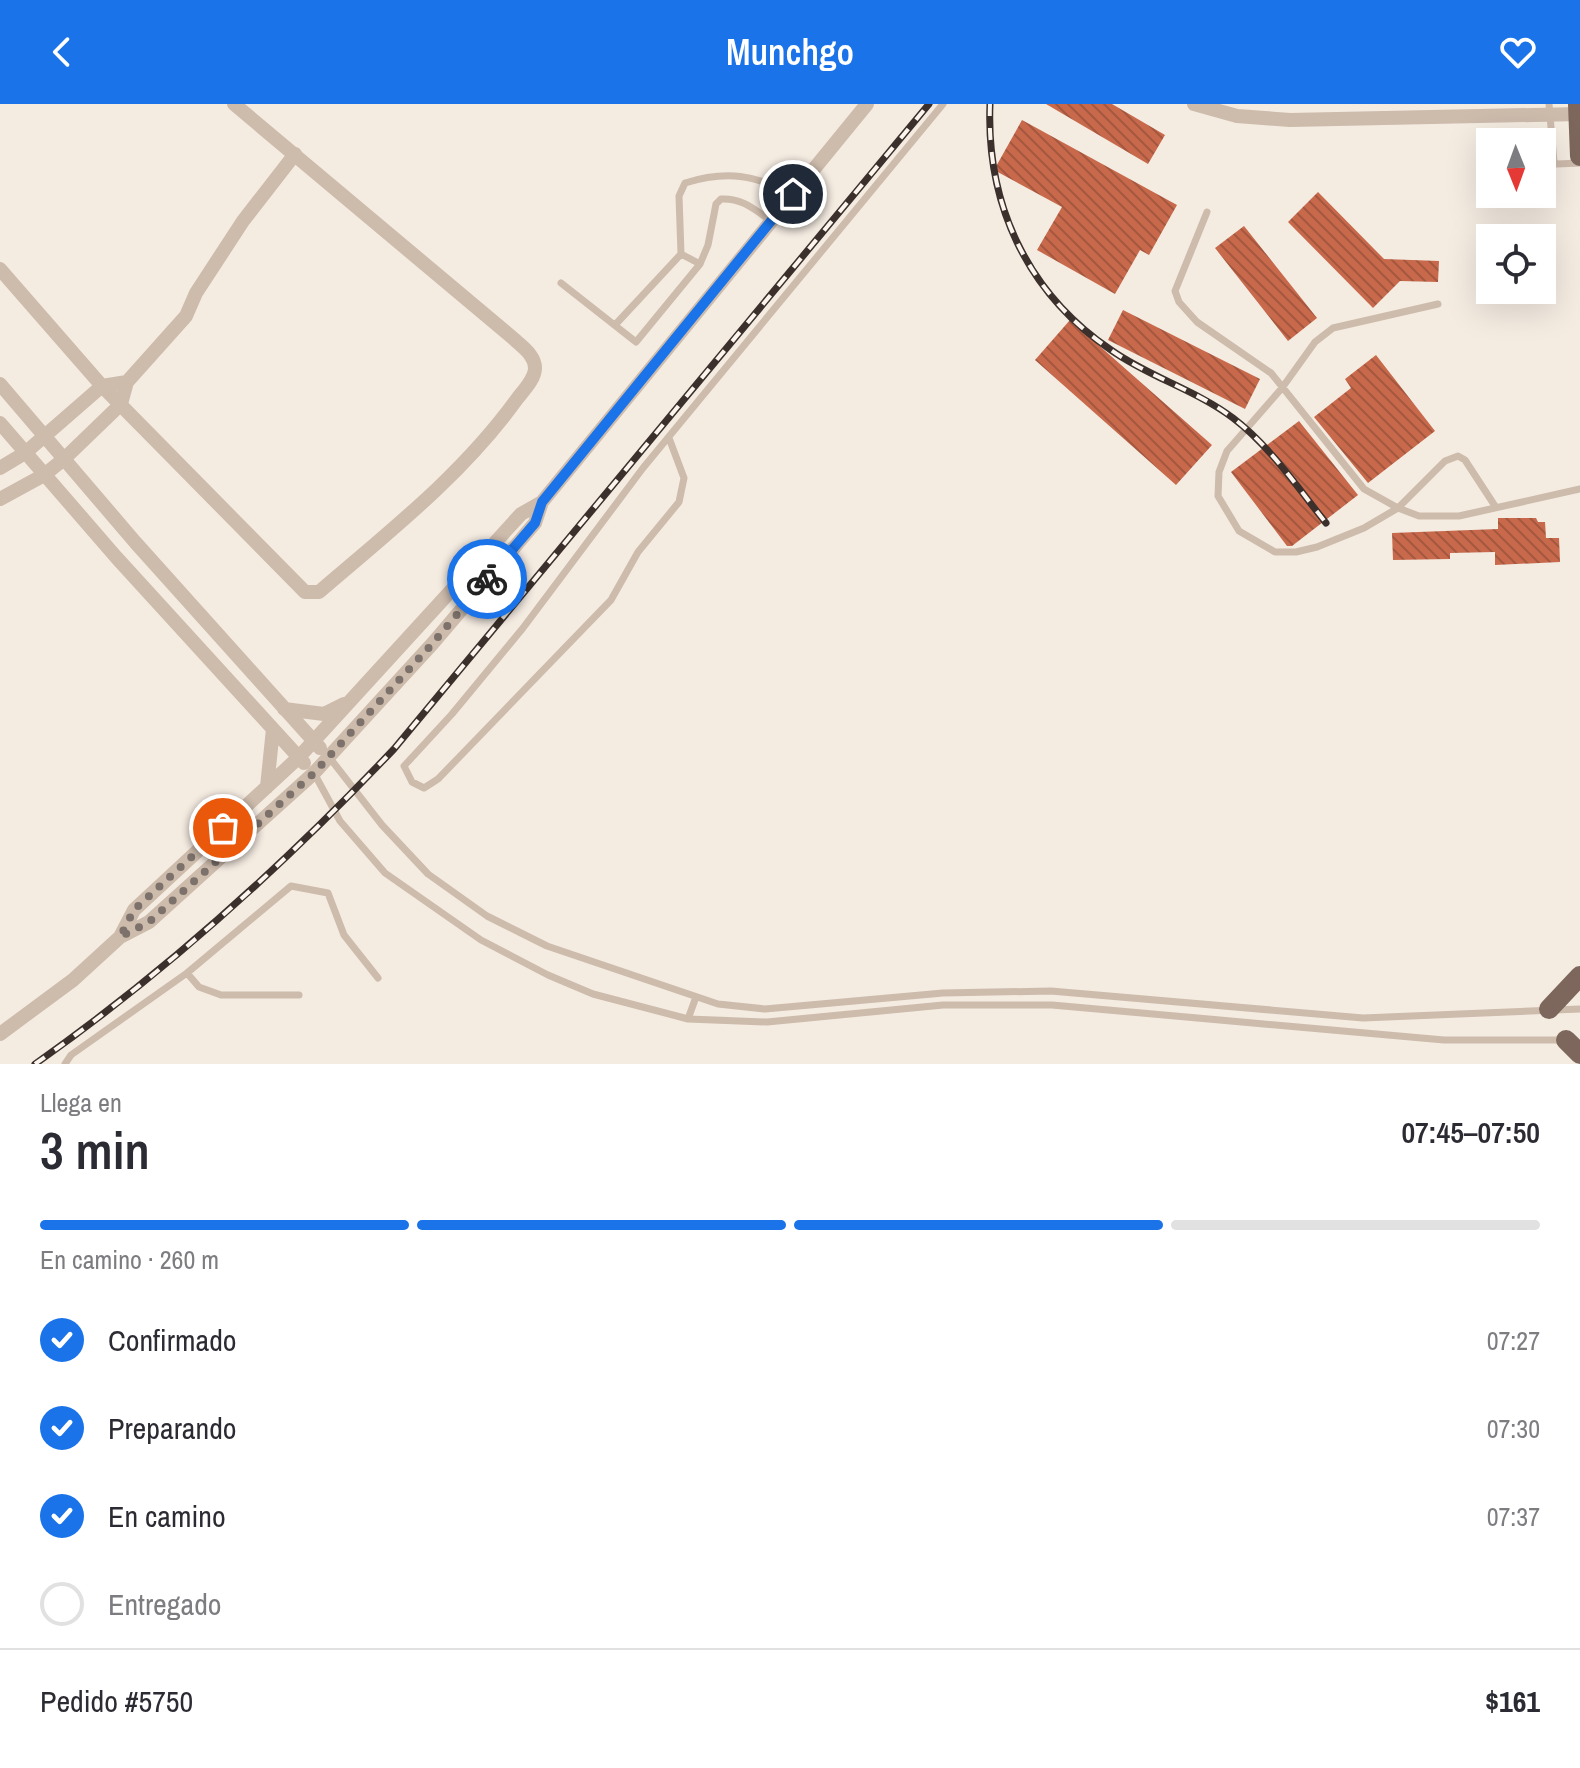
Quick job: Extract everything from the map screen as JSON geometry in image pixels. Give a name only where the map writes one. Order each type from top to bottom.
[{"type":"main road","points":[[1578,109],[1580,156]]},
{"type":"main road","points":[[1549,1009],[1580,976]]},
{"type":"street","points":[[0,269],[102,386],[305,592],[319,592],[450,480],[494,432],[533,377],[534,359],[234,104]]},
{"type":"street","points":[[0,1034],[73,980],[120,937],[149,922],[329,757],[433,643],[535,523],[542,502],[867,104]]},
{"type":"street","points":[[1194,104],[1290,120],[1578,109]]},
{"type":"street","points":[[0,499],[44,475],[121,404],[127,382],[186,316],[196,293],[243,221],[295,154]]},
{"type":"street","points":[[0,468],[25,453],[102,386],[127,382]]},
{"type":"street","points":[[0,384],[135,542],[329,757]]},
{"type":"street","points":[[80,403],[99,426]]},
{"type":"street","points":[[0,423],[116,557],[314,773]]},
{"type":"street","points":[[120,937],[134,910],[299,757],[521,514],[542,502]]},
{"type":"street","points":[[116,557],[135,542]]},
{"type":"street","points":[[284,709],[324,714],[333,712],[358,695]]},
{"type":"street","points":[[267,787],[273,729]]},
{"type":"lane","points":[[669,438],[684,478],[679,502],[638,552],[611,600],[438,779],[424,788],[412,782],[404,766],[514,640],[579,551],[669,438],[943,104]]},
{"type":"lane","points":[[1549,110],[1554,162],[1580,163]]},
{"type":"lane","points":[[615,325],[681,254],[679,196],[685,183],[711,177],[745,175],[793,194]]},
{"type":"lane","points":[[561,283],[636,342],[700,264],[708,245],[716,204],[721,199],[732,198],[746,203],[771,221]]},
{"type":"lane","points":[[1207,212],[1175,291],[1179,302],[1197,322],[1271,373],[1364,489],[1419,516],[1459,516],[1580,489]]},
{"type":"lane","points":[[681,254],[700,264]]},
{"type":"lane","points":[[1438,304],[1333,328],[1315,342],[1282,388],[1227,451],[1219,472],[1218,496],[1239,531],[1275,552],[1296,552],[1317,547],[1364,528],[1398,508],[1445,461],[1458,456],[1465,460],[1495,506]]},
{"type":"lane","points":[[329,757],[382,825],[428,874],[487,916],[547,946],[718,1004],[765,1009],[943,993],[1051,991],[1363,1018],[1580,1009]]},
{"type":"lane","points":[[314,773],[340,821],[385,873],[481,940],[548,975],[593,994],[688,1019],[767,1022],[943,1005],[1052,1005],[1431,1040],[1575,1045]]},
{"type":"lane","points":[[65,1064],[71,1055],[187,973],[291,886],[328,893],[344,935],[378,978]]},
{"type":"lane","points":[[187,973],[199,987],[221,995],[299,995]]},
{"type":"lane","points":[[688,1019],[696,997]]},
{"type":"lane","points":[[1171,1015],[1172,1001]]},
{"type":"building","points":[[1046,104],[1112,104],[1165,135],[1148,164]]},
{"type":"building","points":[[1022,120],[1177,205],[1149,255],[1140,250],[1115,294],[1037,250],[1062,207],[994,170]]},
{"type":"building","points":[[1318,192],[1384,259],[1439,261],[1438,282],[1400,281],[1373,308],[1288,222]]},
{"type":"building","points":[[1244,226],[1317,318],[1288,341],[1215,248]]},
{"type":"building","points":[[1123,310],[1260,379],[1245,409],[1108,340]]},
{"type":"building","points":[[1070,320],[1212,445],[1176,485],[1035,360]]},
{"type":"building","points":[[1376,355],[1435,431],[1368,483],[1314,417],[1351,388],[1345,379]]},
{"type":"building","points":[[1299,421],[1358,495],[1292,546],[1287,546],[1231,472]]},
{"type":"building","points":[[1498,518],[1536,518],[1538,522],[1545,522],[1546,538],[1559,538],[1560,562],[1495,565],[1495,552],[1450,553],[1450,559],[1393,560],[1392,533],[1498,529]]},
{"type":"railway","points":[[35,1064],[131,992],[222,916],[310,834],[394,749],[929,104]]},
{"type":"railway","points":[[990,104],[995,177],[1004,211],[1035,273],[1056,302],[1111,350],[1204,399],[1233,418],[1271,454],[1326,523]]},
{"type":"way so far","points":[[223,828],[134,910],[120,937],[149,922],[314,773],[487,579]]},
{"type":"route","points":[[487,579],[535,523],[542,502],[793,194]]}]
